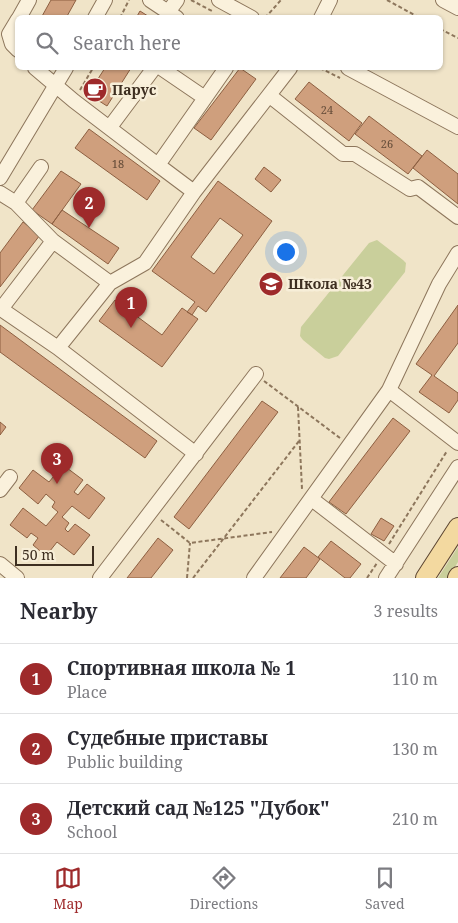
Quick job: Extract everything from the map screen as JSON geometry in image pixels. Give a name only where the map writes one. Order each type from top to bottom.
[{"type":"main road","points":[[425,578],[458,527]]},
{"type":"street","points":[[20,15],[29,0]]},
{"type":"street","points":[[97,15],[105,0]]},
{"type":"street","points":[[150,0],[173,15],[177,0]]},
{"type":"street","points":[[322,15],[330,0]]},
{"type":"street","points":[[443,0],[458,8]]},
{"type":"street","points":[[218,7],[243,15]]},
{"type":"street","points":[[15,23],[9,34],[15,47]]},
{"type":"street","points":[[37,70],[74,101],[194,192]]},
{"type":"street","points":[[0,178],[65,70]]},
{"type":"street","points":[[110,127],[153,70]]},
{"type":"street","points":[[164,70],[205,98]]},
{"type":"street","points":[[158,165],[225,70]]},
{"type":"street","points":[[58,348],[110,283],[145,263],[194,192],[289,70]]},
{"type":"street","points":[[352,70],[458,126]]},
{"type":"street","points":[[270,96],[344,154],[355,154],[410,189],[418,188],[458,217]]},
{"type":"street","points":[[16,203],[41,167]]},
{"type":"street","points":[[0,193],[16,203],[53,241],[110,283]]},
{"type":"street","points":[[53,241],[1,309],[58,348],[196,454]]},
{"type":"street","points":[[254,578],[312,500],[389,390],[439,284],[458,253]]},
{"type":"street","points":[[100,578],[256,374]]},
{"type":"street","points":[[389,390],[456,441]]},
{"type":"street","points":[[386,578],[458,467]]},
{"type":"street","points":[[0,490],[10,477]]},
{"type":"street","points":[[312,500],[396,564]]},
{"type":"street","points":[[0,564],[17,578]]},
{"type":"path","points":[[122,15],[129,0]]},
{"type":"path","points":[[191,0],[218,7]]},
{"type":"path","points":[[268,15],[281,0]]},
{"type":"path","points":[[387,0],[414,15]]},
{"type":"path","points":[[443,30],[458,38]]},
{"type":"path","points":[[74,101],[92,70]]},
{"type":"path","points":[[256,374],[350,446]]},
{"type":"path","points":[[298,406],[301,488],[312,500]]},
{"type":"path","points":[[193,578],[299,441]]},
{"type":"path","points":[[367,578],[456,441]]},
{"type":"path","points":[[151,512],[190,543],[290,530]]},
{"type":"path","points":[[187,578],[190,543]]},
{"type":"green space","points":[[377,240],[406,263],[405,272],[338,356],[329,359],[325,358],[303,340],[300,336],[301,327],[369,243]]},
{"type":"green space","points":[[458,547],[458,562],[448,578],[438,578]]},
{"type":"building","points":[[51,0],[76,0],[68,15],[43,15]]},
{"type":"building","points":[[140,11],[146,15],[138,15]]},
{"type":"building","points":[[104,70],[130,70],[107,106],[88,94]]},
{"type":"building","points":[[238,70],[243,70],[256,79],[211,140],[194,128]]},
{"type":"building","points":[[309,82],[362,123],[349,141],[295,99]]},
{"type":"building","points":[[369,116],[422,156],[408,174],[355,134]]},
{"type":"building","points":[[89,129],[160,181],[147,200],[75,148]]},
{"type":"building","points":[[427,150],[458,174],[458,204],[413,168]]},
{"type":"building","points":[[264,167],[281,180],[271,192],[255,179]]},
{"type":"building","points":[[61,171],[81,184],[52,224],[32,210]]},
{"type":"building","points":[[218,181],[272,221],[206,312],[198,306],[192,315],[187,312],[195,302],[152,271]],"holes":[[[220,218],[243,235],[214,274],[191,257]]]},
{"type":"building","points":[[62,210],[119,248],[108,264],[52,224]]},
{"type":"building","points":[[23,222],[40,235],[0,287],[0,253]]},
{"type":"building","points":[[115,300],[162,335],[182,308],[198,319],[162,367],[99,321]]},
{"type":"building","points":[[458,305],[458,343],[434,376],[458,393],[458,400],[449,413],[419,392],[432,375],[416,364]]},
{"type":"building","points":[[0,325],[157,441],[145,458],[0,352]]},
{"type":"building","points":[[262,401],[278,412],[189,529],[174,517]]},
{"type":"building","points":[[393,418],[410,431],[346,514],[329,502]]},
{"type":"building","points":[[0,422],[6,427],[0,435]]},
{"type":"building","points":[[63,465],[83,480],[74,492],[78,495],[87,484],[105,498],[89,519],[72,506],[62,517],[69,523],[65,529],[68,532],[75,524],[90,535],[74,555],[57,542],[46,556],[33,545],[38,538],[31,533],[27,538],[10,525],[23,508],[46,526],[58,512],[52,507],[55,502],[46,494],[38,504],[19,488],[33,470],[49,482]]},
{"type":"building","points":[[381,518],[394,526],[384,541],[371,534]]},
{"type":"building","points":[[158,538],[173,550],[151,578],[127,578]]},
{"type":"building","points":[[331,541],[361,564],[350,578],[345,578],[318,557]]},
{"type":"building","points":[[304,547],[320,559],[306,578],[280,578]]},
{"type":"place","name":"Парус","points":[[95,90]]},
{"type":"place","name":"Судебные приставы","points":[[89,228]]},
{"type":"place","name":"Школа №43","points":[[271,284]]},
{"type":"place","name":"Спортивная школа № 1","points":[[131,328]]},
{"type":"place","name":"Детский сад №125 \"Дубок\"","points":[[57,484]]}]
